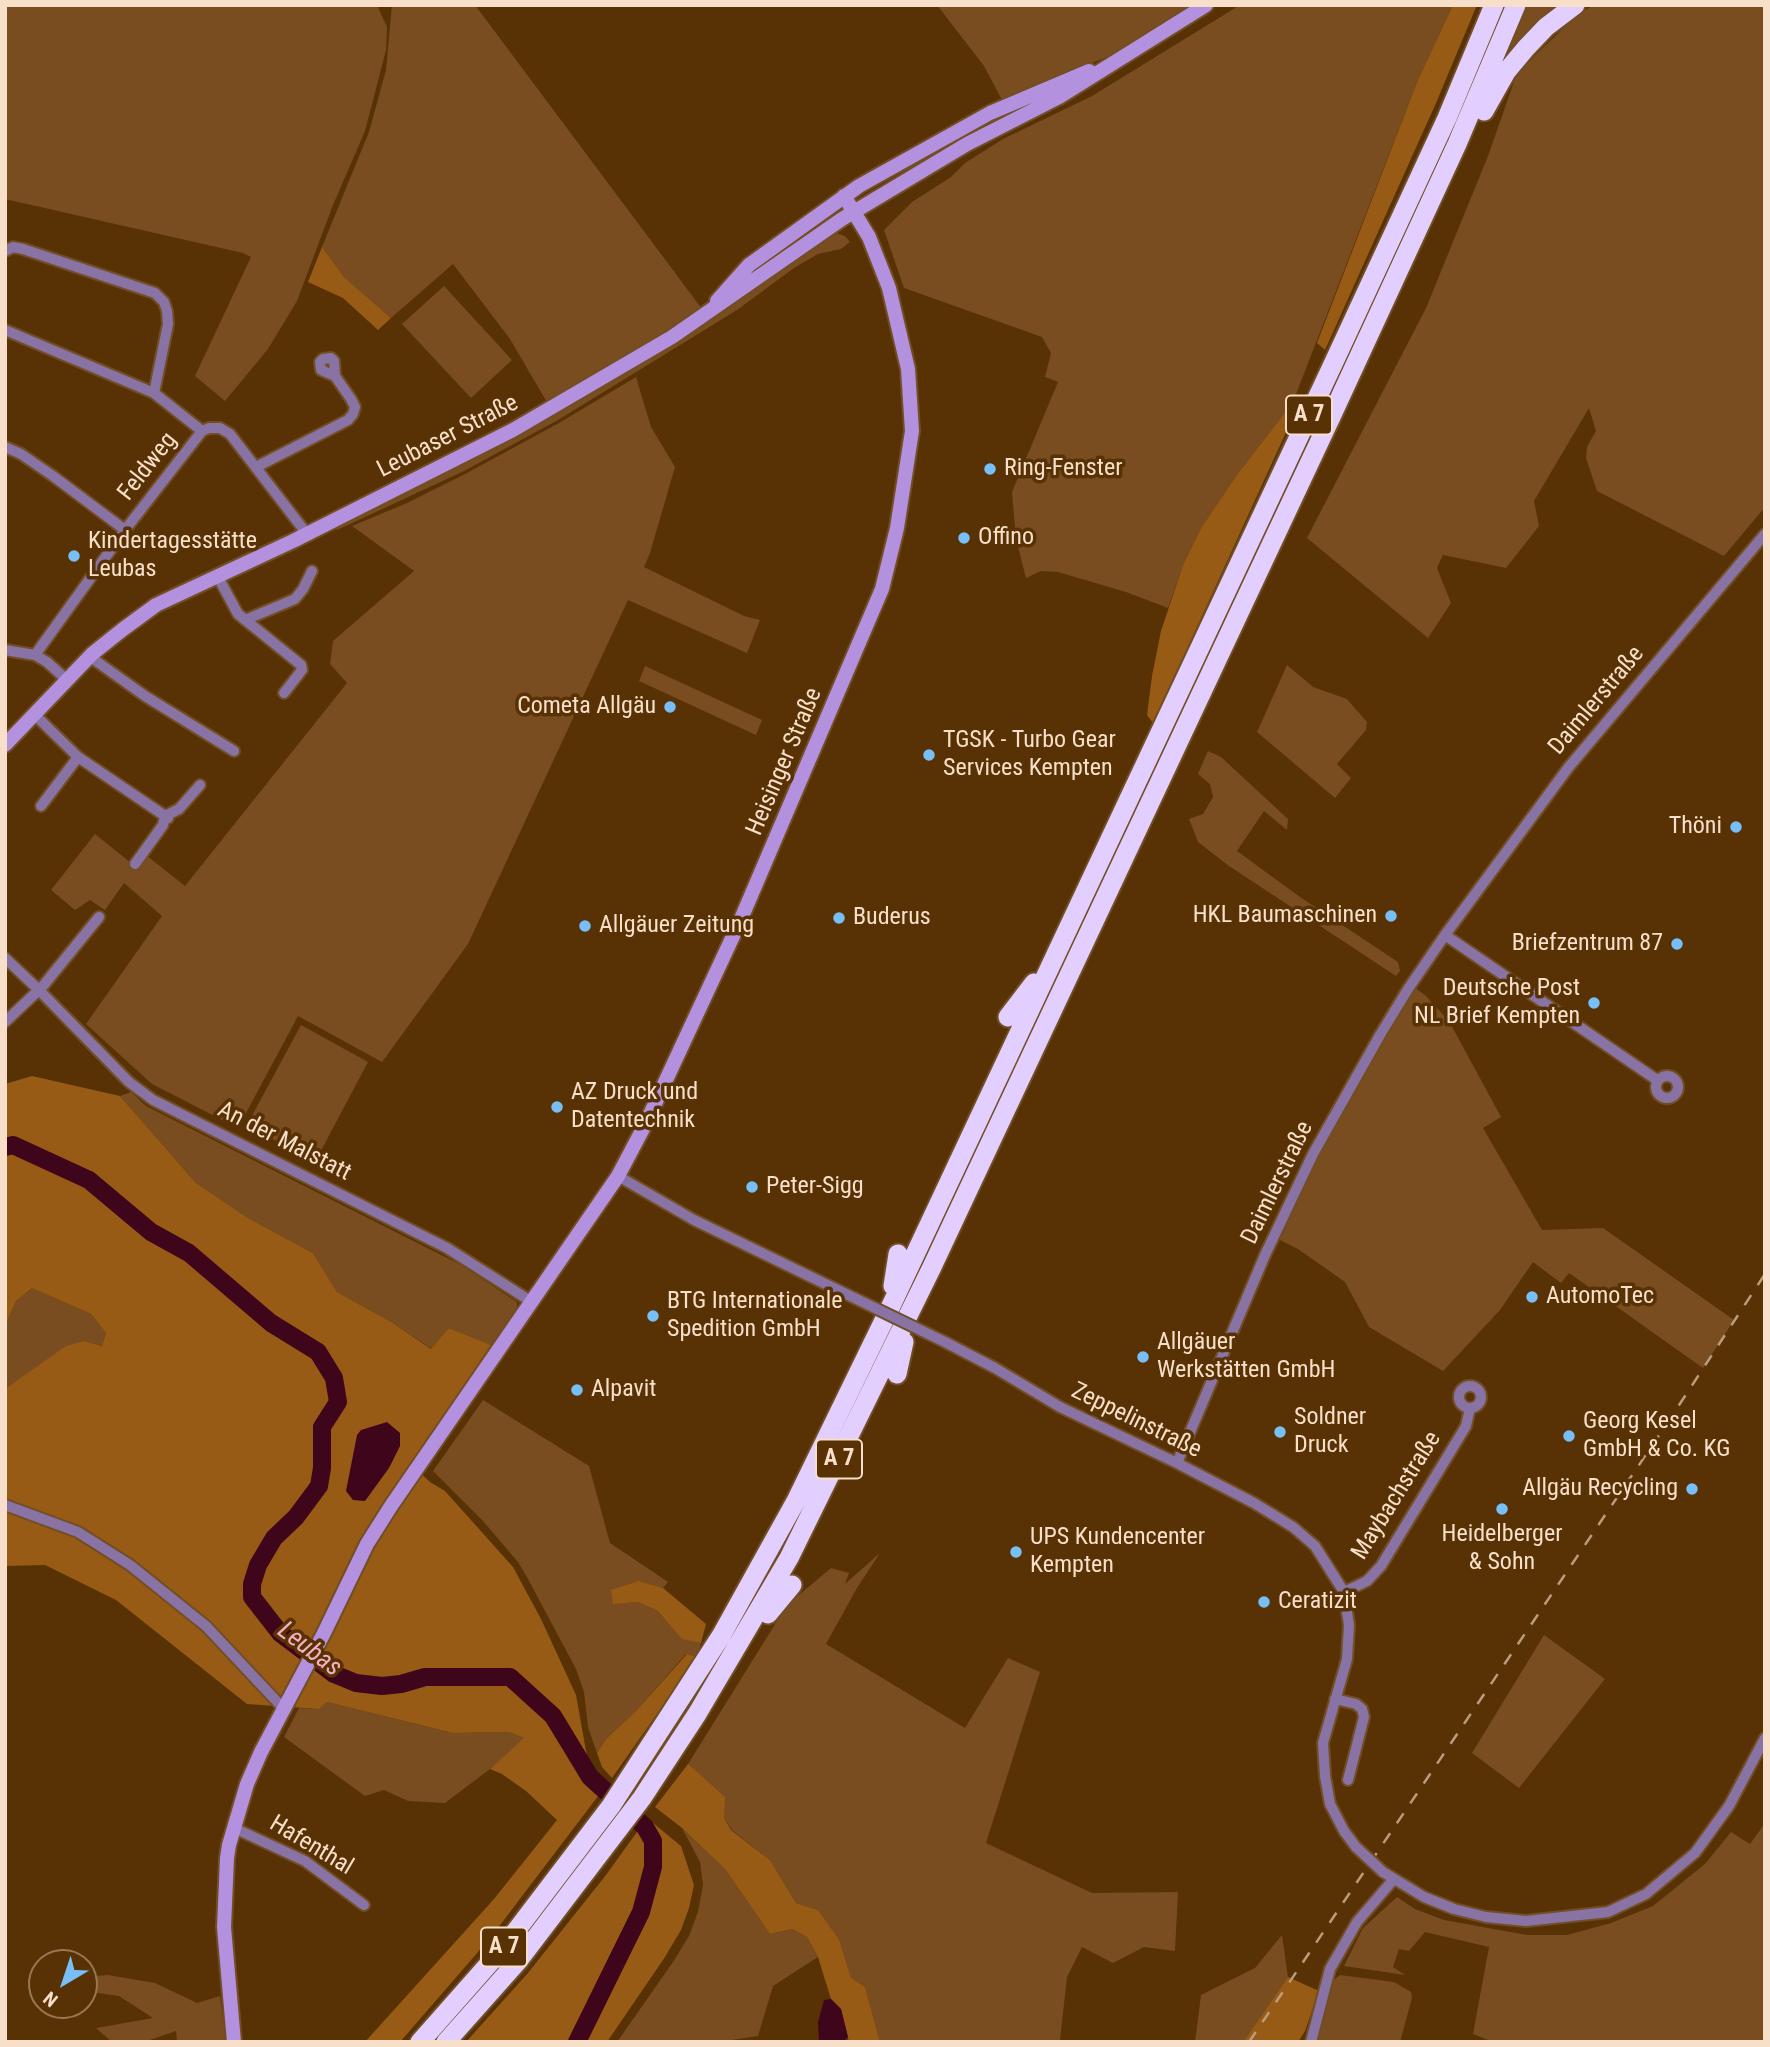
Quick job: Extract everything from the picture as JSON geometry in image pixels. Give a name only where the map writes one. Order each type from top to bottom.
[{"type":"highway","name":"A 7","points":[[446,2042],[518,1961],[596,1861],[797,1499],[1058,952],[1441,130],[1494,5]]},
{"type":"highway","name":"A 7","points":[[420,2042],[503,1948],[581,1847],[649,1768],[739,1645],[795,1547],[931,1269],[1147,809],[1457,144],[1516,5]]},
{"type":"highway","points":[[1457,144],[1480,119],[1490,96],[1526,48],[1546,27],[1575,5]]},
{"type":"highway","points":[[1008,1017],[1058,952]]},
{"type":"highway","points":[[890,1308],[898,1254]]},
{"type":"highway","points":[[897,1374],[901,1351],[931,1269]]},
{"type":"highway","points":[[739,1645],[756,1632],[792,1585]]},
{"type":"street","points":[[708,314],[749,265],[844,196],[990,113],[1060,81],[1114,61],[1206,5]]},
{"type":"street","name":"Leubaser Straße","points":[[5,745],[92,654],[121,629],[156,606],[307,534],[513,430],[708,314],[854,212],[967,144],[1059,97],[1114,61]]},
{"type":"street","name":"Heisinger Straße","points":[[234,2042],[223,1914],[227,1858],[247,1784],[283,1707],[324,1633],[367,1544],[618,1176],[744,913],[882,589],[892,551],[912,431],[908,369],[890,288],[869,237],[844,196]]},
{"type":"street","points":[[5,251],[13,247],[23,249],[155,293],[164,302],[168,324],[154,393]]},
{"type":"street","points":[[5,330],[154,393],[202,431]]},
{"type":"street","points":[[256,467],[348,420],[354,414],[355,407],[335,376]]},
{"type":"street","name":"Feldweg","points":[[35,655],[125,530],[202,431],[209,428],[219,429],[230,434],[307,534]]},
{"type":"street","points":[[5,447],[21,454],[53,476],[125,530]]},
{"type":"street","name":"Daimlerstraße","points":[[1177,1463],[1265,1255],[1313,1154],[1380,1035],[1445,935],[1567,768],[1765,534]]},
{"type":"street","points":[[244,620],[295,599],[312,571]]},
{"type":"street","points":[[218,577],[244,620],[301,665],[302,670],[284,693]]},
{"type":"street","points":[[5,650],[35,655],[67,680]]},
{"type":"street","points":[[92,654],[96,660],[145,696],[234,751]]},
{"type":"street","points":[[34,714],[78,757],[166,817]]},
{"type":"street","points":[[41,806],[78,757]]},
{"type":"street","points":[[135,864],[166,817],[179,809],[200,785]]},
{"type":"street","points":[[5,1022],[39,990],[99,917]]},
{"type":"street","points":[[1445,935],[1657,1080]]},
{"type":"street","name":"An der Malstatt","points":[[5,958],[129,1082],[153,1100],[425,1236],[530,1305]]},
{"type":"street","name":"Zeppelinstraße","points":[[618,1176],[694,1220],[944,1342],[995,1368],[1060,1407],[1254,1503],[1293,1527],[1315,1546],[1344,1592],[1349,1625],[1346,1660],[1323,1743],[1330,1804],[1356,1847],[1393,1880],[1424,1897],[1486,1917],[1526,1921],[1608,1912],[1646,1894],[1695,1853],[1729,1807],[1765,1738]]},
{"type":"street","name":"Maybachstraße","points":[[1344,1592],[1367,1581],[1381,1566],[1466,1426],[1470,1408]]},
{"type":"street","points":[[5,1505],[78,1532],[130,1565],[206,1626],[283,1707]]},
{"type":"street","points":[[1335,1699],[1356,1704],[1362,1709],[1364,1717],[1349,1780]]},
{"type":"street","name":"Hafenthal","points":[[234,1828],[305,1861],[364,1905]]},
{"type":"street","points":[[1311,2042],[1330,1969],[1357,1922],[1393,1880]]},
{"type":"shaded area","points":[[5,5],[377,5],[387,27],[386,50],[365,131],[333,205],[297,301],[268,349],[225,401],[195,376],[251,257],[5,199]]},
{"type":"shaded area","points":[[392,5],[475,5],[702,309],[548,404],[510,339],[453,264],[391,318],[344,277],[322,247],[369,132],[386,70]]},
{"type":"shaded area","points":[[937,5],[1192,5],[1109,56],[1002,100],[984,66]]},
{"type":"shaded area","points":[[1240,5],[1453,5],[1417,82],[1293,402],[1236,476],[1201,528],[1183,565],[1168,608],[1126,592],[1058,572],[1041,571],[1026,578],[1016,539],[1012,492],[1058,382],[1045,377],[1051,353],[1042,337],[904,288],[884,230],[912,202],[951,177],[965,163],[1003,139],[1092,96]]},
{"type":"shaded area","points":[[1453,5],[1477,5],[1325,350],[1317,343],[1417,82]]},
{"type":"shaded area","points":[[1527,5],[1564,5],[1499,71]]},
{"type":"shaded area","points":[[1593,5],[1765,5],[1765,507],[1724,556],[1597,491],[1586,458],[1587,447],[1596,431],[1589,408],[1534,501],[1539,526],[1506,568],[1443,555],[1437,568],[1451,603],[1428,638],[1307,538],[1426,308],[1488,156],[1517,73],[1575,17]]},
{"type":"shaded area","points":[[833,232],[845,236],[850,242],[841,249],[818,254],[794,268],[737,310],[558,420],[464,471],[337,530],[334,525],[517,435]]},
{"type":"shaded area","points":[[322,247],[344,277],[391,318],[378,330],[343,298],[308,282]]},
{"type":"shaded area","points":[[444,286],[512,360],[471,398],[402,324]]},
{"type":"shaded area","points":[[636,377],[651,427],[675,467],[644,567],[744,616],[760,620],[747,653],[628,600],[468,944],[382,1062],[298,1016],[238,1128],[152,1084],[86,1024],[162,916],[124,883],[105,910],[90,900],[75,910],[51,890],[95,834],[136,867],[146,855],[185,886],[347,683],[330,664],[333,641],[414,571],[352,526],[465,474]]},
{"type":"shaded area","points":[[1293,402],[1299,404],[1153,723],[1147,715],[1152,676],[1161,631],[1183,565],[1201,528],[1236,476]]},
{"type":"shaded area","points":[[1287,665],[1313,687],[1347,699],[1367,722],[1366,730],[1337,764],[1351,778],[1335,798],[1257,732]]},
{"type":"shaded area","points":[[645,666],[762,720],[756,735],[639,681]]},
{"type":"shaded area","points":[[1208,751],[1221,757],[1288,819],[1287,830],[1264,811],[1237,851],[1300,897],[1398,962],[1400,971],[1396,976],[1229,866],[1198,842],[1189,819],[1203,814],[1213,797],[1210,784],[1198,774]]},
{"type":"shaded area","points":[[1411,985],[1425,995],[1449,1021],[1501,1117],[1483,1128],[1542,1230],[1603,1228],[1734,1320],[1703,1368],[1569,1273],[1561,1283],[1533,1262],[1500,1310],[1443,1371],[1369,1327],[1345,1282],[1298,1249],[1274,1237],[1313,1154]]},
{"type":"shaded area","points":[[301,1025],[368,1062],[315,1162],[247,1125]]},
{"type":"shaded area","points":[[32,1076],[120,1096],[196,1183],[248,1218],[313,1253],[337,1292],[393,1323],[431,1349],[449,1328],[491,1345],[412,1465],[430,1482],[445,1491],[513,1567],[541,1619],[576,1695],[586,1751],[594,1777],[605,1787],[491,1937],[400,2042],[365,2042],[494,1899],[557,1820],[526,1791],[490,1769],[524,1738],[509,1732],[453,1733],[327,1702],[319,1709],[247,1704],[116,1600],[45,1565],[5,1566],[5,1389],[66,1346],[84,1341],[102,1346],[106,1333],[91,1314],[32,1288],[16,1301],[5,1326],[5,1084]]},
{"type":"shaded area","points":[[131,1092],[146,1106],[461,1265],[517,1302],[517,1313],[491,1345],[449,1328],[432,1349],[393,1323],[337,1292],[313,1253],[248,1218],[196,1183],[120,1096]]},
{"type":"shaded area","points":[[32,1288],[91,1314],[106,1333],[102,1346],[84,1341],[5,1389],[5,1326],[16,1301]]},
{"type":"shaded area","points":[[483,1400],[589,1466],[610,1543],[668,1582],[663,1588],[639,1581],[613,1603],[638,1602],[658,1611],[682,1638],[701,1643],[697,1657],[686,1654],[635,1712],[606,1739],[597,1753],[588,1727],[584,1692],[576,1669],[528,1579],[518,1562],[483,1521],[433,1471]]},
{"type":"shaded area","points":[[387,1422],[400,1433],[400,1446],[389,1468],[365,1501],[353,1500],[346,1491],[357,1435],[361,1430]]},
{"type":"shaded area","points":[[880,1553],[826,1644],[965,1728],[1008,1658],[1040,1672],[986,1843],[1092,1893],[1178,1892],[1175,1951],[1144,1947],[1113,1963],[1082,1947],[1067,1977],[1060,2040],[1062,2042],[880,2042],[865,1987],[851,1979],[839,1939],[818,1910],[796,1903],[770,1860],[732,1830],[688,1764],[787,1605],[831,1568],[849,1573],[845,1584]]},
{"type":"shaded area","points":[[639,1581],[663,1588],[706,1624],[701,1643],[682,1639],[658,1611],[638,1602],[613,1604],[611,1590]]},
{"type":"shaded area","points":[[1544,1635],[1605,1679],[1519,1788],[1472,1753]]},
{"type":"shaded area","points":[[687,1654],[697,1657],[612,1778],[602,1767],[597,1753],[606,1739],[635,1712]]},
{"type":"shaded area","points":[[327,1702],[453,1733],[509,1732],[525,1738],[445,1803],[408,1801],[384,1790],[365,1796],[284,1737],[299,1708],[319,1709]]},
{"type":"shaded area","points":[[688,1764],[725,1797],[724,1818],[731,1830],[770,1860],[796,1903],[818,1910],[839,1939],[851,1978],[865,1987],[880,2042],[849,2042],[841,2009],[831,1999],[818,1957],[807,1937],[792,1929],[770,1934],[725,1869],[682,1828],[655,1807]]},
{"type":"shaded area","points":[[647,1818],[681,1846],[694,1885],[681,1930],[607,2042],[466,2042],[528,1973],[606,1875]]},
{"type":"shaded area","points":[[1765,1823],[1765,2042],[1493,2042],[1473,2034],[1489,1947],[1425,1932],[1409,1951],[1399,1949],[1393,1967],[1405,1975],[1344,1966],[1363,1928],[1397,1897],[1415,1909],[1444,1920],[1527,1935],[1567,1935],[1611,1923],[1653,1906],[1705,1864],[1731,1832],[1750,1844]]},
{"type":"shaded area","points":[[682,1828],[725,1869],[770,1934],[792,1929],[807,1937],[818,1957],[773,1986],[758,2036],[719,2042],[617,2042],[673,1962],[689,1936],[698,1912],[703,1885],[700,1862]]},
{"type":"shaded area","points":[[1282,1935],[1288,1977],[1243,2042],[1195,2042],[1201,1995],[1255,1968]]},
{"type":"shaded area","points":[[1340,1975],[1394,1982],[1411,1992],[1412,1998],[1400,2042],[1314,2042],[1331,1982]]},
{"type":"shaded area","points":[[98,1976],[155,1983],[197,2003],[220,1996],[226,2042],[177,2042],[176,2031],[144,2042],[112,2042],[96,2028],[153,2018],[119,1996],[98,1993]]},
{"type":"shaded area","points":[[1288,1977],[1319,1991],[1305,2031],[1298,2042],[1243,2042]]},
{"type":"shaded area","points":[[831,1999],[841,2009],[848,2037],[843,2042],[819,2042],[818,2022],[824,2000]]},
{"type":"waterway","name":"Leubas","points":[[5,1147],[13,1145],[89,1180],[151,1232],[189,1253],[271,1323],[318,1352],[334,1378],[338,1402],[322,1427],[319,1486],[296,1517],[274,1538],[258,1565],[252,1584],[252,1597],[280,1633],[334,1674],[356,1683],[382,1686],[425,1677],[510,1677],[553,1716],[590,1777],[645,1827],[653,1841],[653,1867],[641,1912],[577,2042]]},
{"type":"railway","points":[[1249,2042],[1765,1274]]},
{"type":"place","name":"Ring-Fenster","points":[[990,469]]},
{"type":"place","name":"Offino","points":[[964,538]]},
{"type":"place","name":"Kindertagesstätte Leubas","points":[[74,556]]},
{"type":"place","name":"Cometa Allgäu","points":[[670,707]]},
{"type":"place","name":"TGSK - Turbo Gear Services Kempten","points":[[929,755]]},
{"type":"place","name":"Thöni","points":[[1736,827]]},
{"type":"place","name":"HKL Baumaschinen","points":[[1391,916]]},
{"type":"place","name":"Buderus","points":[[839,918]]},
{"type":"place","name":"Allgäuer Zeitung","points":[[585,926]]},
{"type":"place","name":"Briefzentrum 87","points":[[1677,944]]},
{"type":"place","name":"Deutsche Post NL Brief Kempten","points":[[1594,1003]]},
{"type":"place","name":"AZ Druck und Datentechnik","points":[[557,1107]]},
{"type":"place","name":"Peter-Sigg","points":[[752,1187]]},
{"type":"place","name":"AutomoTec","points":[[1532,1297]]},
{"type":"place","name":"BTG Internationale Spedition GmbH","points":[[653,1316]]},
{"type":"place","name":"Allgäuer Werkstätten GmbH","points":[[1143,1357]]},
{"type":"place","name":"Alpavit","points":[[577,1390]]},
{"type":"place","name":"Soldner Druck","points":[[1280,1432]]},
{"type":"place","name":"Georg Kesel GmbH & Co. KG","points":[[1569,1436]]},
{"type":"place","name":"Allgäu Recycling","points":[[1692,1489]]},
{"type":"place","name":"Heidelberger & Sohn","points":[[1502,1509]]},
{"type":"place","name":"UPS Kundencenter Kempten","points":[[1016,1552]]},
{"type":"place","name":"Ceratizit","points":[[1264,1602]]}]
